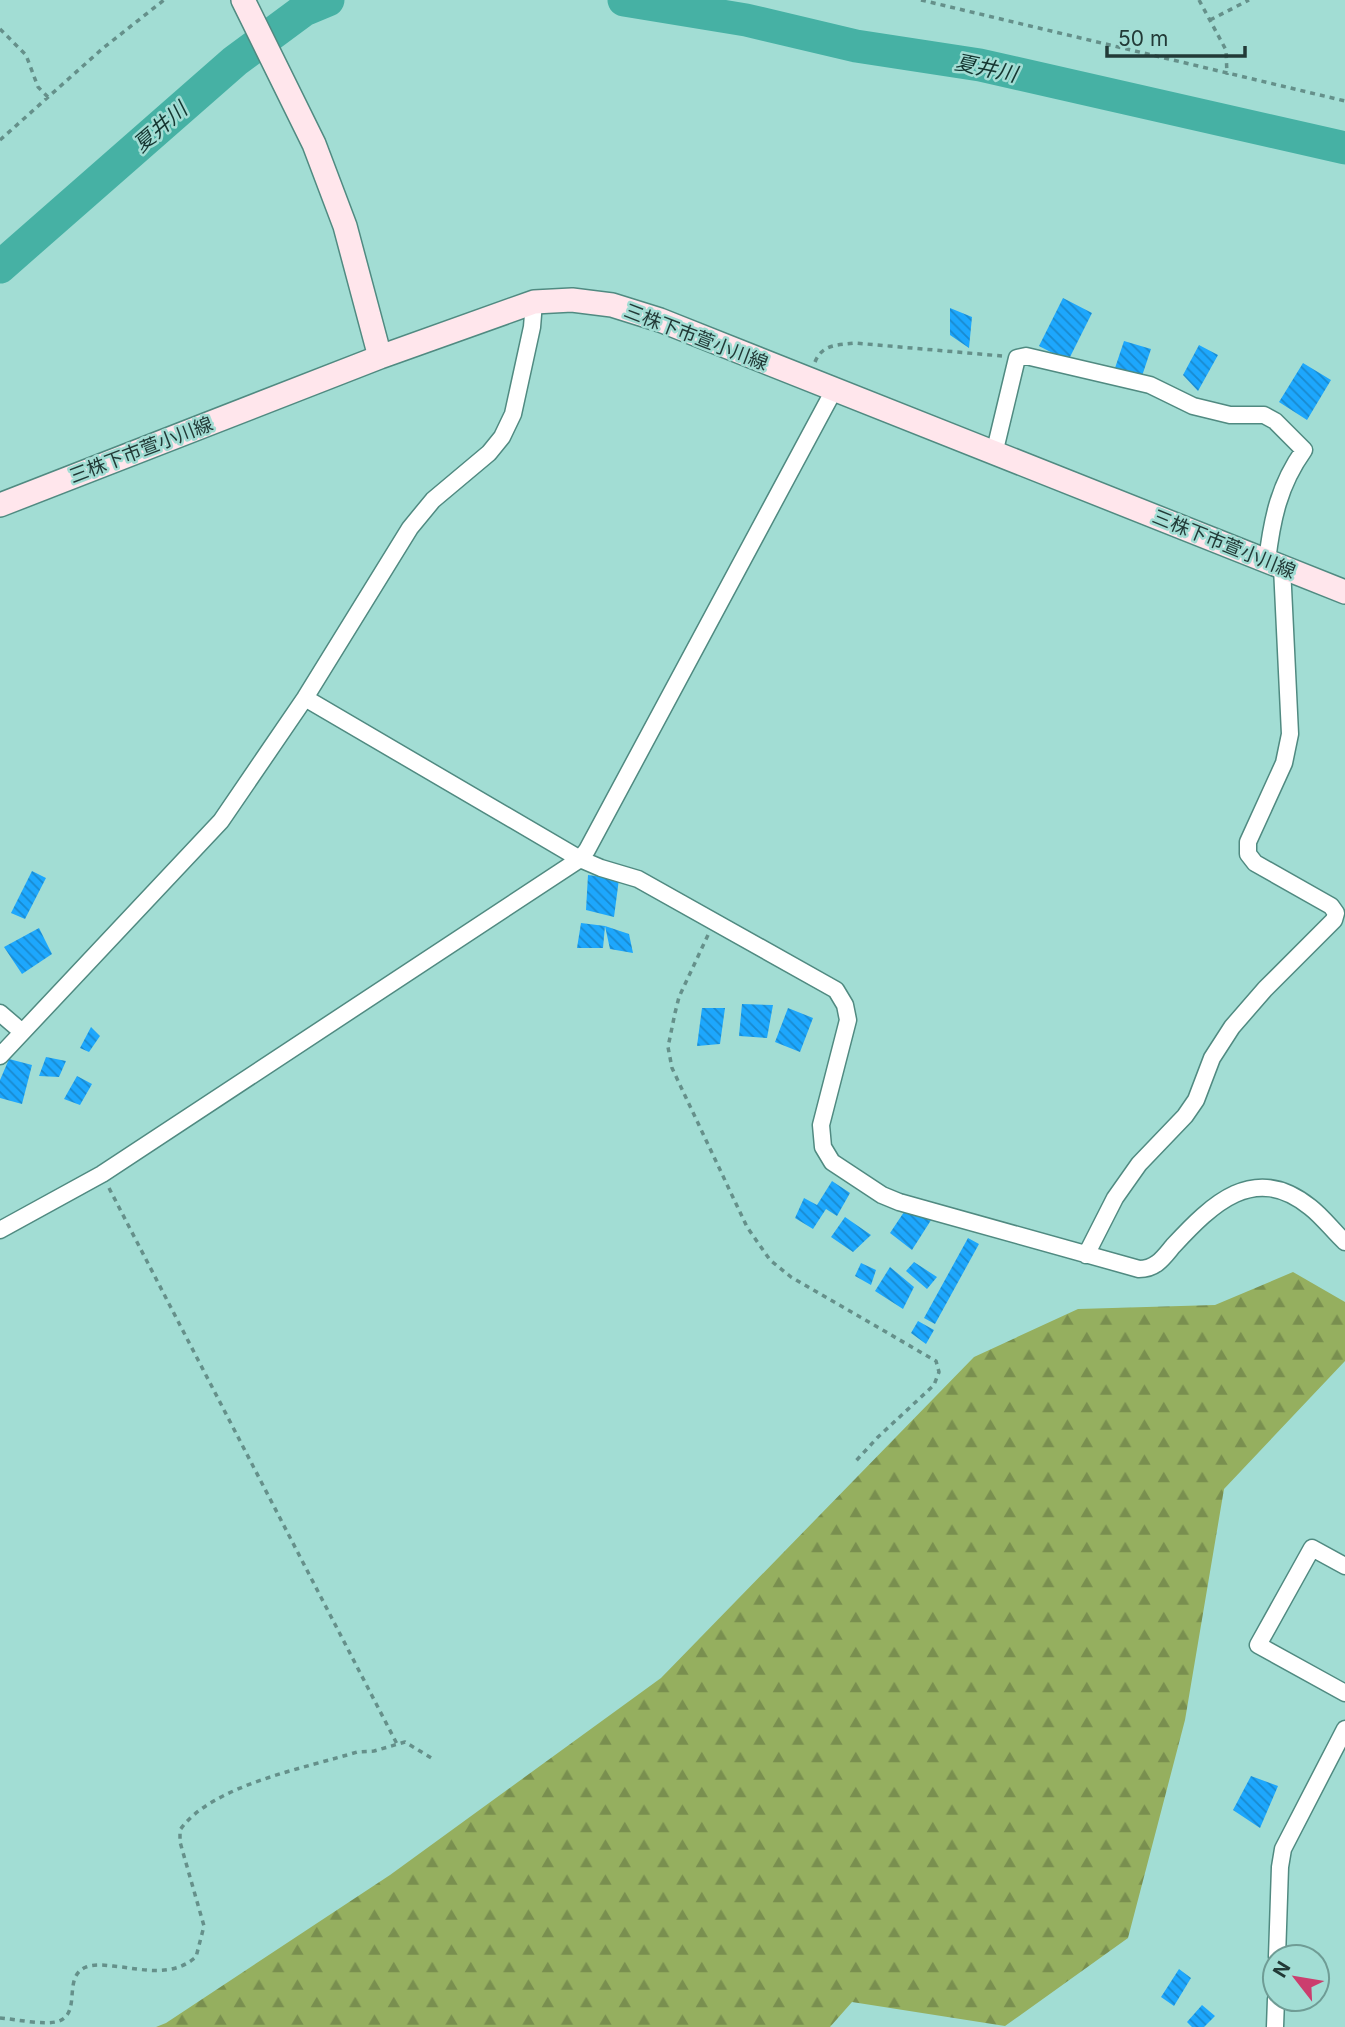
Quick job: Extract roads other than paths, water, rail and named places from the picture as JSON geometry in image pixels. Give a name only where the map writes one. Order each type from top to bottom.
[{"type":"main road","points":[[243,0],[314,144],[345,226],[380,357]]},
{"type":"main road","name":"三株下市萱小川線","points":[[0,505],[380,357],[534,302],[572,300],[612,305],[660,320],[1345,592]]},
{"type":"street","points":[[0,1056],[221,821],[315,703],[410,528],[433,500],[502,437],[513,414],[532,327],[534,302]]},
{"type":"street","points":[[994,454],[1017,358],[1026,356],[1150,385],[1193,406],[1230,415],[1264,415],[1275,421],[1304,450],[1281,488],[1270,533],[1290,734],[1284,763],[1248,842],[1248,854],[1255,863],[1331,906],[1336,913],[1334,920],[1265,989],[1232,1027],[1212,1058],[1196,1100],[1185,1116],[1139,1164],[1115,1198],[1086,1255]]},
{"type":"street","points":[[0,1230],[102,1174],[580,859],[834,390]]},
{"type":"street","points":[[315,703],[580,859],[638,879],[836,990],[845,1005],[848,1020],[821,1125],[823,1147],[832,1162],[881,1195],[1139,1269],[1155,1266],[1205,1212],[1226,1197],[1255,1187],[1279,1190],[1310,1206],[1345,1242]]},
{"type":"street","points":[[0,1013],[21,1031]]},
{"type":"street","points":[[1345,1566],[1312,1548],[1258,1645],[1345,1693]]},
{"type":"street","points":[[1277,1943],[1283,1849],[1345,1729]]},
{"type":"waterway","name":"夏井川","points":[[0,267],[235,61],[304,10],[328,0]]},
{"type":"waterway","name":"夏井川","points":[[624,0],[746,20],[856,46],[980,65],[1345,148]]}]
